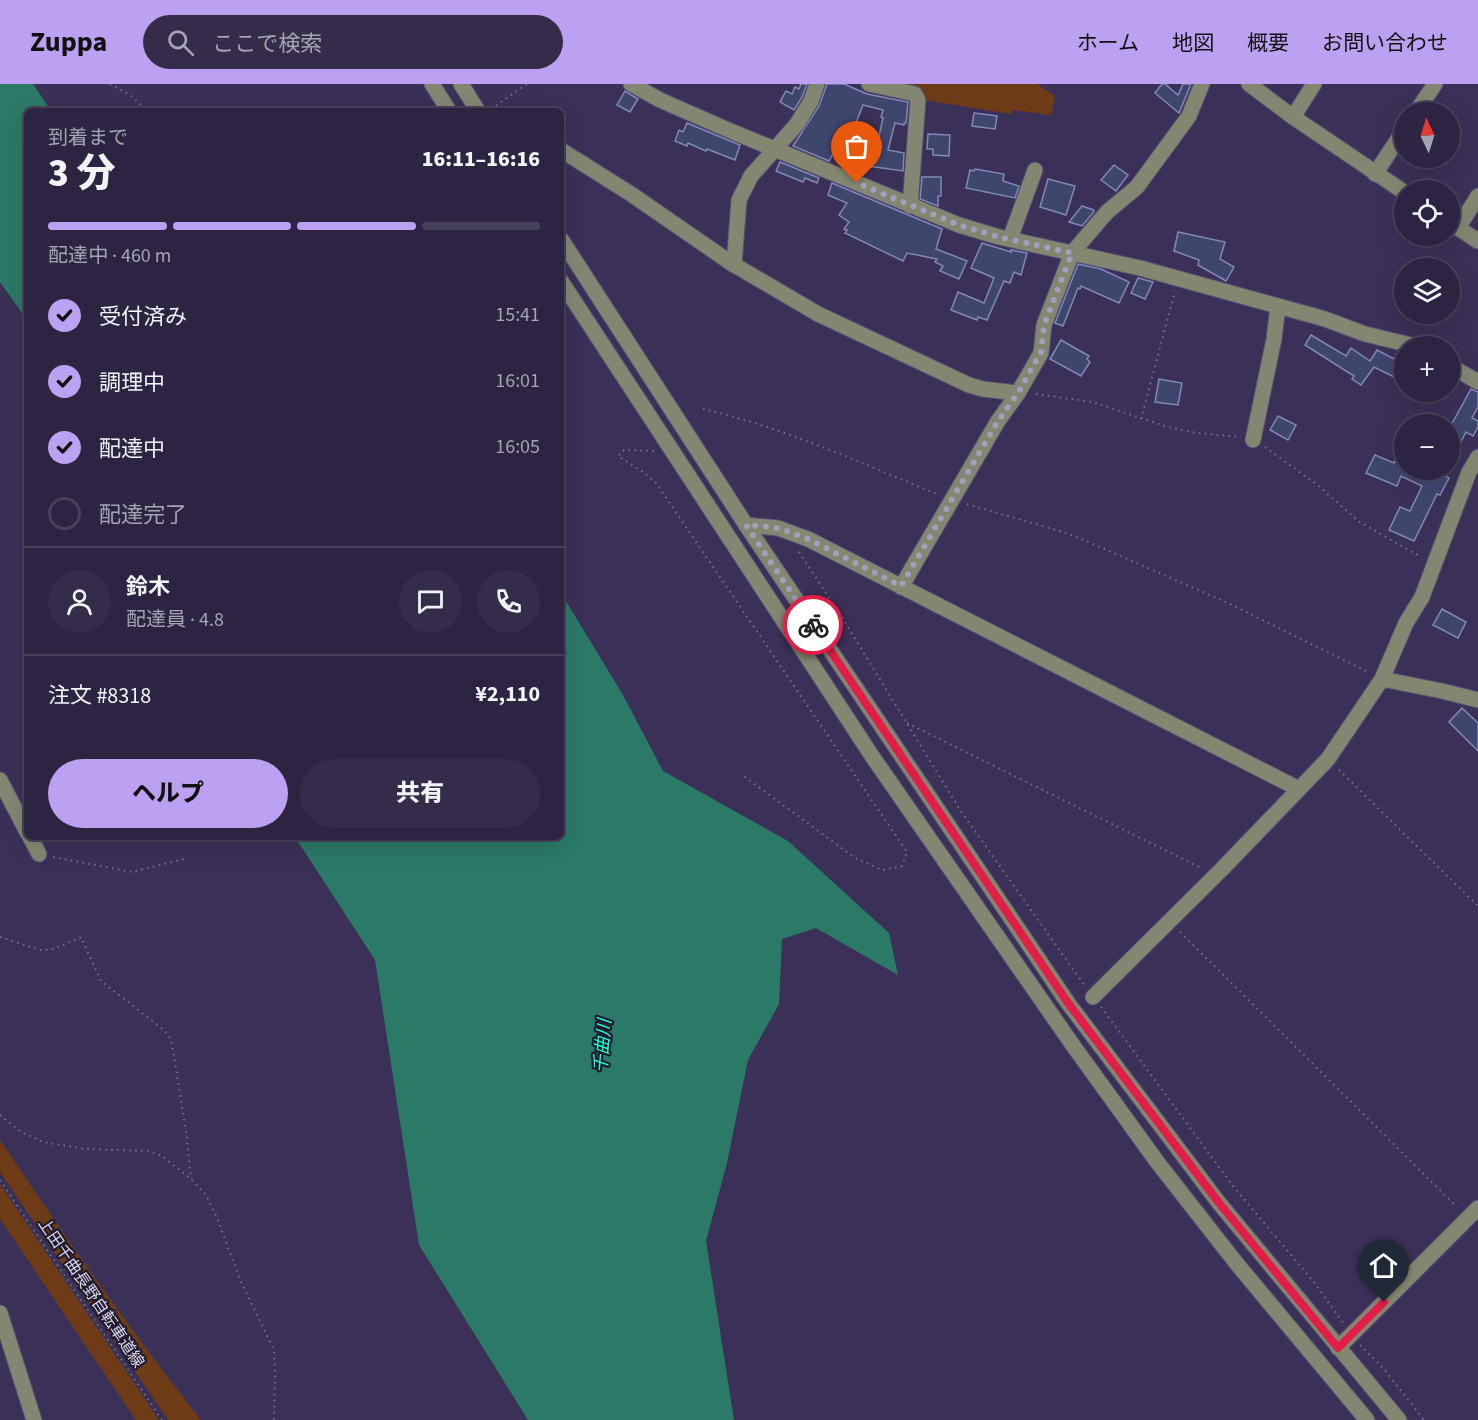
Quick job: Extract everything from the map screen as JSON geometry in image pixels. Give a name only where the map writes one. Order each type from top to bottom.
[{"type":"street","points":[[432,84],[447,108]]},
{"type":"street","points":[[460,84],[476,108]]},
{"type":"street","points":[[631,84],[660,100],[776,150],[959,225],[1010,239],[1140,268],[1325,319],[1365,334],[1394,341]]},
{"type":"street","points":[[734,265],[740,200],[751,176],[797,124],[818,84]]},
{"type":"street","points":[[868,84],[915,94],[918,100],[910,206]]},
{"type":"street","points":[[901,586],[1041,352],[1044,325],[1072,253],[1107,212],[1137,188],[1189,116],[1202,84]]},
{"type":"street","points":[[1249,84],[1394,186]]},
{"type":"street","points":[[1293,117],[1314,84]]},
{"type":"street","points":[[1423,102],[1435,84]]},
{"type":"street","points":[[1375,174],[1394,145]]},
{"type":"street","points":[[564,152],[631,194],[734,265],[818,314],[969,385],[1018,393]]},
{"type":"street","points":[[1010,239],[1035,170]]},
{"type":"street","points":[[1460,218],[1478,196]]},
{"type":"street","points":[[1460,229],[1478,241]]},
{"type":"street","points":[[564,244],[746,525],[1068,1003],[1219,1203],[1399,1420]]},
{"type":"street","points":[[564,286],[872,756],[1072,1044],[1158,1163],[1237,1264],[1367,1420]]},
{"type":"street","points":[[1253,440],[1274,339],[1278,306]]},
{"type":"street","points":[[1460,371],[1478,382]]},
{"type":"street","points":[[1093,997],[1328,759],[1382,679],[1406,623],[1422,597],[1469,472],[1478,457]]},
{"type":"street","points":[[746,525],[778,528],[808,539],[1299,789]]},
{"type":"street","points":[[1382,679],[1478,700]]},
{"type":"street","points":[[0,780],[24,826]]},
{"type":"street","points":[[32,840],[39,854]]},
{"type":"street","points":[[1338,1348],[1473,1213]]},
{"type":"street","points":[[0,1313],[34,1420]]},
{"type":"path","points":[[110,84],[130,95],[145,108]]},
{"type":"path","points":[[493,108],[527,84]]},
{"type":"path","points":[[1141,419],[1178,279]]},
{"type":"path","points":[[1018,393],[1046,394],[1092,402],[1141,419],[1197,433],[1253,440],[1311,480],[1366,526],[1436,564]]},
{"type":"path","points":[[703,409],[746,419],[788,433],[953,500],[1066,533],[1228,603],[1382,679]]},
{"type":"path","points":[[670,446],[661,452],[624,450],[618,456],[656,483],[907,852],[902,866],[882,870],[855,858],[741,774]]},
{"type":"path","points":[[795,535],[799,552],[960,810],[1093,997],[1233,1186],[1313,1281],[1338,1314],[1351,1336],[1383,1368],[1424,1420]]},
{"type":"path","points":[[907,723],[1215,875]]},
{"type":"path","points":[[1328,759],[1478,906]]},
{"type":"path","points":[[39,854],[132,872],[184,859]]},
{"type":"path","points":[[1168,921],[1473,1213]]},
{"type":"path","points":[[0,938],[40,950],[54,949],[81,937],[101,981],[164,1030],[172,1045],[191,1179]]},
{"type":"path","points":[[0,1115],[21,1132],[44,1142],[86,1149],[149,1151],[162,1156],[172,1162],[206,1195],[242,1282],[274,1350],[274,1420]]},
{"type":"path","name":"上田千曲長野自転車道線","points":[[0,1180],[162,1420]]},
{"type":"shaded area","points":[[887,84],[1037,84],[1055,96],[1051,115],[1013,110],[1011,114],[924,100]]},
{"type":"shaded area","points":[[0,1140],[98,1282],[201,1420],[168,1420],[0,1172]]},
{"type":"shaded area","points":[[0,1184],[159,1420],[136,1420],[0,1219]]},
{"type":"water","points":[[0,84],[33,84],[49,108],[24,108],[24,316],[0,282]]},
{"type":"water","name":"千曲川","points":[[564,598],[623,695],[663,771],[788,841],[889,933],[898,975],[816,928],[782,939],[779,1004],[748,1060],[727,1163],[706,1241],[734,1420],[528,1420],[419,1245],[375,960],[297,840],[564,840]]},
{"type":"building","points":[[801,84],[807,84],[794,110],[780,102],[786,91],[792,94],[795,87],[799,89]]},
{"type":"building","points":[[827,84],[844,84],[867,94],[908,102],[906,123],[904,125],[895,123],[888,150],[904,153],[903,171],[868,166],[835,150],[829,161],[793,146],[819,106]],"holes":[[[863,105],[883,110],[876,150],[850,138]]]},
{"type":"building","points":[[1162,84],[1178,95],[1183,84],[1191,84],[1179,113],[1155,93]]},
{"type":"building","points":[[625,91],[638,99],[630,112],[617,105]]},
{"type":"building","points":[[974,113],[997,116],[995,129],[972,126]]},
{"type":"building","points":[[687,123],[740,145],[735,160],[707,149],[706,151],[688,143],[687,146],[675,141],[679,130],[683,132]]},
{"type":"building","points":[[928,134],[950,135],[949,156],[933,155],[933,149],[927,149]]},
{"type":"building","points":[[780,162],[819,178],[817,183],[805,178],[803,182],[776,171]]},
{"type":"building","points":[[1114,165],[1128,175],[1116,191],[1101,180]]},
{"type":"building","points":[[970,170],[1004,174],[1003,181],[1019,186],[1015,198],[966,188]]},
{"type":"building","points":[[922,177],[941,177],[941,196],[938,196],[938,206],[920,199]]},
{"type":"building","points":[[1048,179],[1075,186],[1066,215],[1040,207]]},
{"type":"building","points":[[832,183],[942,229],[936,249],[967,261],[959,279],[940,271],[943,266],[935,262],[937,259],[907,253],[903,261],[845,233],[847,230],[844,229],[849,222],[839,215],[847,203],[828,195]]},
{"type":"building","points":[[1082,206],[1094,210],[1093,213],[1082,226],[1069,222]]},
{"type":"building","points":[[1178,232],[1225,242],[1220,259],[1234,267],[1226,281],[1198,265],[1199,260],[1174,251]]},
{"type":"building","points":[[982,243],[1011,252],[1011,250],[1027,253],[1021,275],[1014,272],[1010,283],[1004,281],[987,320],[978,317],[977,320],[951,310],[958,292],[984,303],[994,278],[971,268]]},
{"type":"building","points":[[1078,264],[1101,269],[1129,282],[1119,303],[1081,286],[1080,289],[1078,288],[1063,326],[1055,323]]},
{"type":"building","points":[[1138,278],[1153,282],[1145,299],[1131,293]]},
{"type":"building","points":[[1311,335],[1346,356],[1351,348],[1370,361],[1377,350],[1394,359],[1394,377],[1374,367],[1361,385],[1352,379],[1354,376],[1305,345]]},
{"type":"building","points":[[1061,340],[1089,356],[1087,359],[1090,362],[1081,376],[1050,359]]},
{"type":"building","points":[[1159,379],[1182,383],[1178,405],[1155,402]]},
{"type":"building","points":[[1471,389],[1478,392],[1478,407],[1472,418],[1478,421],[1478,427],[1473,436],[1466,432],[1460,444],[1460,414],[1457,414]]},
{"type":"building","points":[[1278,416],[1296,425],[1288,440],[1270,430]]},
{"type":"building","points":[[1375,455],[1394,463],[1394,480],[1399,480],[1397,486],[1366,473]]},
{"type":"building","points":[[1409,480],[1448,480],[1440,495],[1437,494],[1414,541],[1389,530],[1400,507],[1410,511],[1422,486]]},
{"type":"building","points":[[1442,609],[1466,622],[1458,638],[1433,625]]},
{"type":"building","points":[[1462,708],[1478,723],[1478,751],[1449,722]]},
{"type":"way so far","points":[[813,625],[746,525],[778,528],[808,539],[901,586],[1041,352],[1044,325],[1072,253],[999,237],[959,225],[857,183]]},
{"type":"route","points":[[813,625],[1068,1003],[1219,1203],[1338,1348],[1384,1302]]}]
